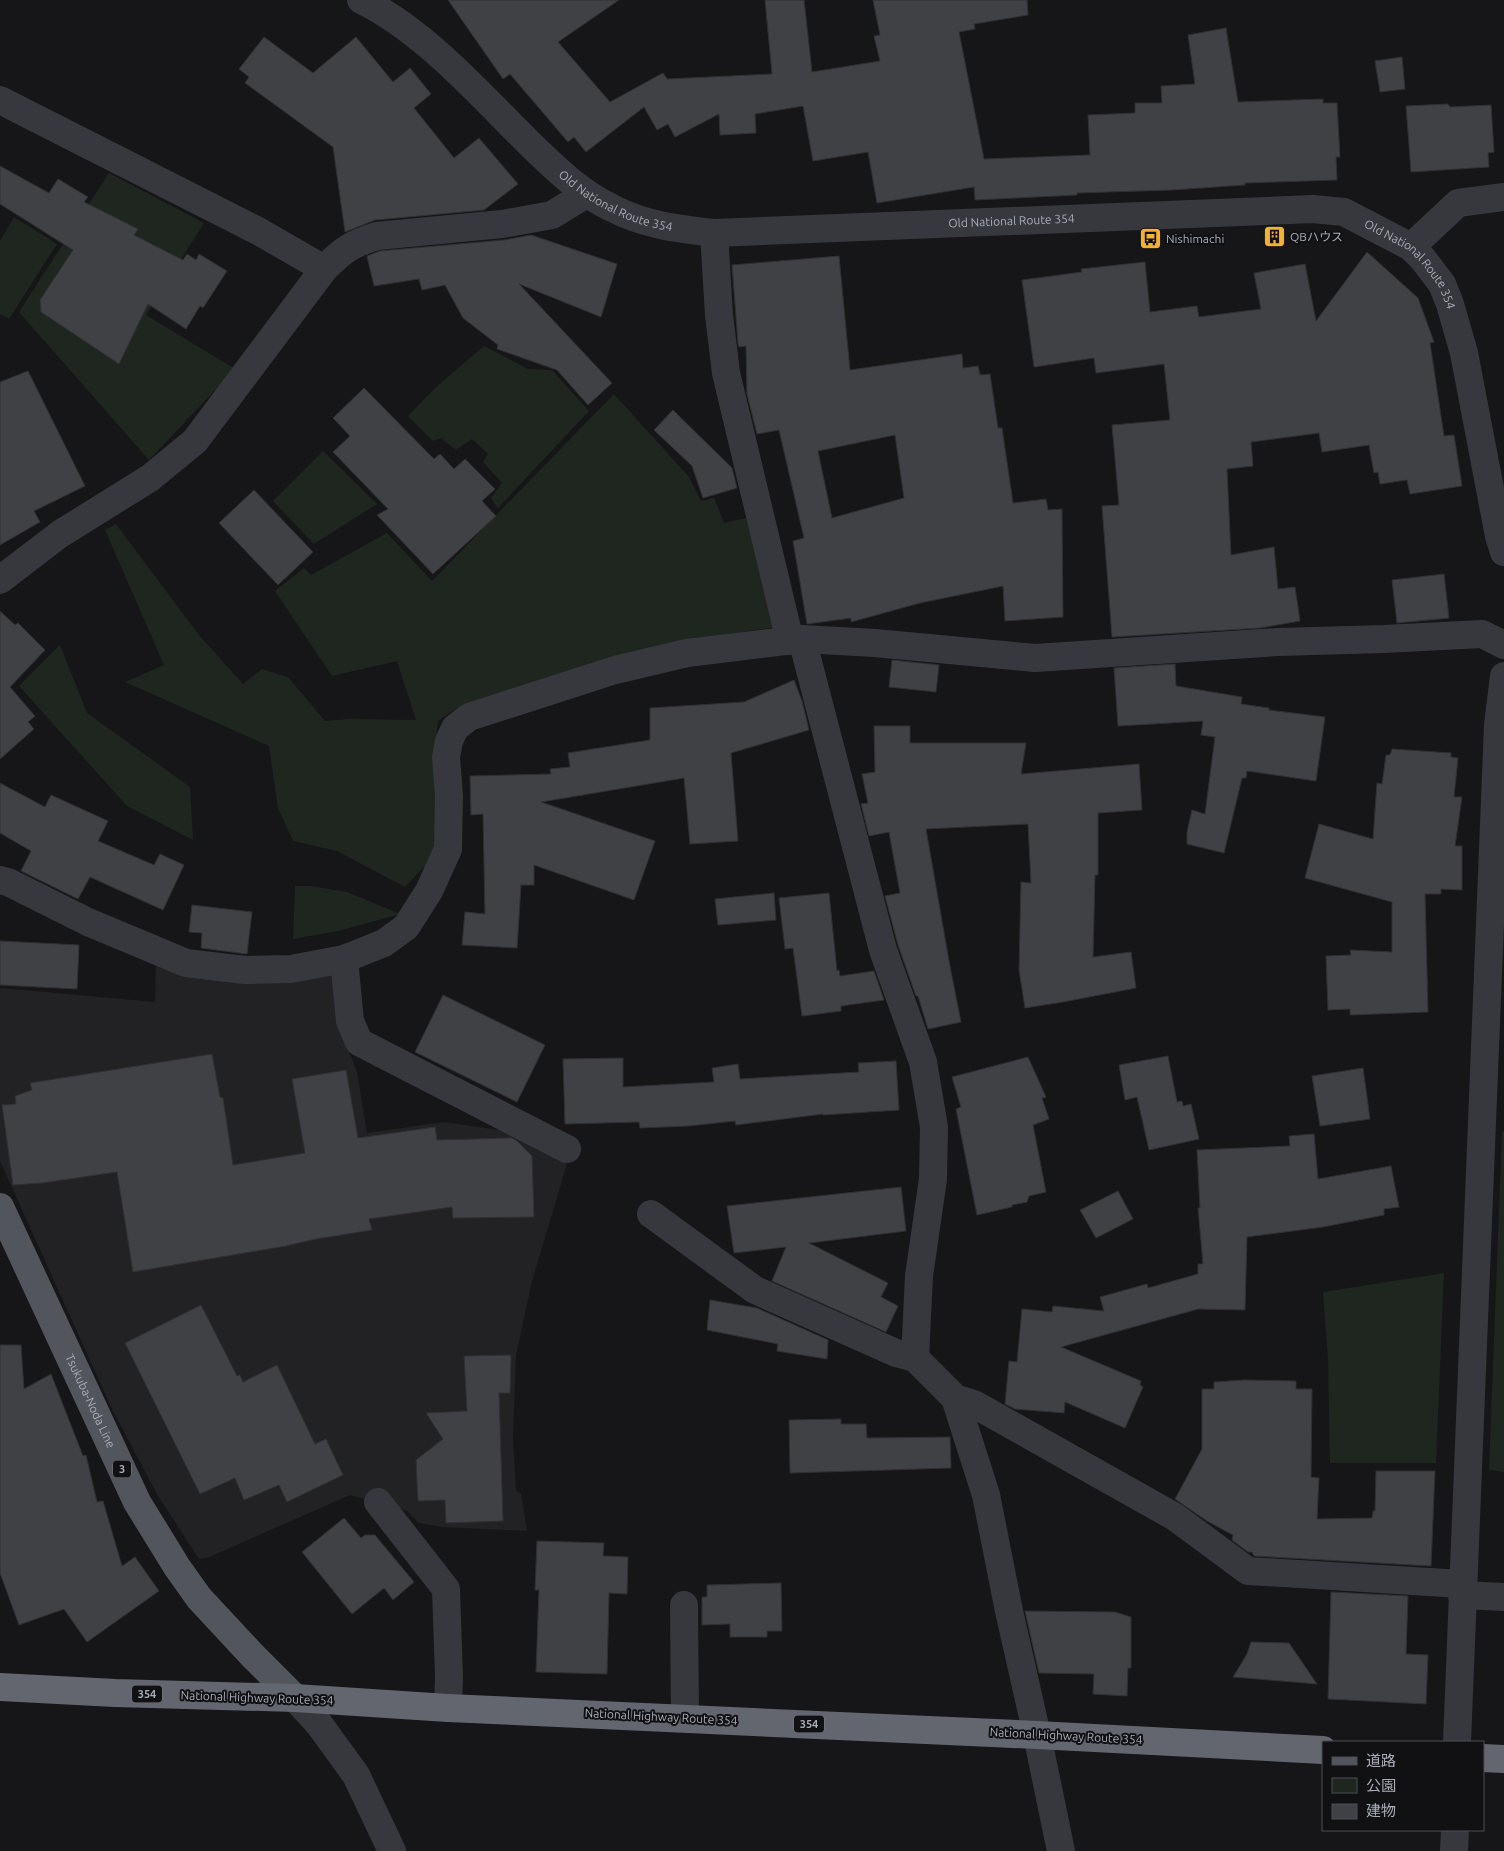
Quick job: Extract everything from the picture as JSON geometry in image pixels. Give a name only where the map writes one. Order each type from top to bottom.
[{"type":"highway","name":"National Highway Route 354","points":[[0,1687],[115,1693],[295,1698],[448,1708],[1322,1750]]},
{"type":"highway","points":[[1484,1758],[1504,1759]]},
{"type":"main road","name":"Tsukuba-Noda Line","points":[[0,1207],[137,1502],[177,1567],[199,1598],[295,1698]]},
{"type":"street","name":"Old National Route 354","points":[[361,0],[394,18],[433,49],[560,173],[586,194],[612,209],[641,221],[674,228],[714,233],[1313,209],[1344,212],[1411,247],[1442,284],[1450,304],[1464,353],[1499,536],[1504,552]]},
{"type":"street","points":[[0,100],[260,232],[324,269]]},
{"type":"street","points":[[0,580],[60,534],[150,478],[195,441],[324,269],[341,251],[357,242],[377,236],[502,224],[552,214],[586,194]]},
{"type":"street","points":[[1411,247],[1458,203],[1504,197]]},
{"type":"street","points":[[714,233],[719,315],[726,373],[796,640],[882,950],[923,1062],[934,1127],[934,1179],[919,1276],[915,1358]]},
{"type":"street","points":[[0,880],[8,882],[88,922],[186,962],[254,970],[291,969],[344,960],[384,943],[406,927],[429,891],[448,849],[449,796],[446,758],[449,741],[455,728],[469,717],[615,670],[687,653],[796,640],[875,643],[1035,658],[1278,642],[1482,634],[1504,645]]},
{"type":"street","points":[[1457,1741],[1498,725],[1504,676]]},
{"type":"street","points":[[344,960],[350,1021],[359,1042],[567,1149]]},
{"type":"street","points":[[651,1214],[755,1290],[896,1353],[915,1358],[955,1398],[986,1495],[1061,1851]]},
{"type":"street","points":[[955,1398],[974,1404],[1175,1517],[1248,1571],[1462,1589],[1504,1597]]},
{"type":"street","points":[[378,1502],[446,1588],[449,1677],[448,1708]]},
{"type":"street","points":[[684,1605],[685,1718]]},
{"type":"street","points":[[295,1698],[319,1724],[356,1775],[392,1851]]},
{"type":"street","points":[[1454,1851],[1455,1831]]},
{"type":"shaded area","points":[[156,963],[332,973],[346,1044],[357,1072],[367,1133],[443,1122],[514,1132],[567,1164],[532,1281],[516,1355],[513,1439],[516,1491],[521,1493],[527,1531],[442,1527],[419,1523],[407,1511],[350,1495],[207,1558],[199,1559],[158,1496],[112,1409],[0,1161],[0,988],[155,1002]]},
{"type":"green space","points":[[109,173],[204,223],[146,315],[235,369],[149,460],[19,312]]},
{"type":"green space","points":[[14,217],[57,244],[9,319],[0,314],[0,241]]},
{"type":"green space","points":[[484,346],[528,369],[552,370],[589,411],[498,508],[491,498],[502,483],[483,462],[488,454],[472,439],[456,450],[441,438],[433,441],[408,416],[436,387]]},
{"type":"green space","points":[[614,394],[689,477],[701,501],[714,498],[724,523],[746,518],[776,627],[666,644],[455,709],[438,721],[434,751],[437,838],[431,860],[405,887],[337,851],[293,841],[278,808],[269,746],[125,682],[164,665],[105,530],[116,524],[199,635],[243,684],[262,669],[288,677],[325,721],[349,719],[416,720],[397,661],[332,676],[275,591],[304,568],[311,575],[387,533],[432,581]]},
{"type":"green space","points":[[323,451],[377,504],[314,544],[273,501]]},
{"type":"green space","points":[[60,645],[87,713],[190,787],[193,840],[127,806],[19,686]]},
{"type":"green space","points":[[295,886],[311,886],[347,892],[400,914],[338,931],[293,939]]},
{"type":"green space","points":[[1504,1131],[1504,1472],[1489,1470],[1502,1132]]},
{"type":"green space","points":[[1444,1273],[1436,1463],[1330,1463],[1328,1359],[1323,1292]]},
{"type":"building","points":[[448,0],[619,0],[558,42],[610,102],[663,73],[667,79],[772,74],[765,0],[804,0],[812,72],[880,61],[874,36],[880,35],[873,0],[1027,0],[1028,15],[974,24],[975,29],[959,32],[984,159],[1090,155],[1088,115],[1135,113],[1135,103],[1162,103],[1161,86],[1195,84],[1188,35],[1226,28],[1238,102],[1323,99],[1323,103],[1337,103],[1340,157],[1336,157],[1337,180],[1245,183],[1245,185],[1172,190],[1077,193],[1077,195],[975,200],[974,187],[877,203],[868,152],[813,161],[803,106],[755,114],[756,133],[720,135],[719,114],[675,137],[668,124],[657,130],[644,107],[586,152],[574,137],[568,142],[510,74],[503,79]]},
{"type":"building","points":[[264,37],[313,73],[356,37],[393,82],[410,68],[431,94],[414,108],[454,158],[479,138],[518,184],[484,210],[375,220],[345,232],[333,147],[245,83],[249,77],[239,69]]},
{"type":"building","points":[[1402,57],[1405,89],[1380,92],[1375,61]]},
{"type":"building","points":[[1448,104],[1450,107],[1491,105],[1494,152],[1488,153],[1489,167],[1411,172],[1406,106]]},
{"type":"building","points":[[0,166],[49,193],[58,179],[88,197],[84,202],[138,229],[134,235],[183,260],[187,254],[196,260],[199,254],[227,271],[203,308],[200,306],[186,329],[148,304],[119,364],[41,312],[40,300],[73,250],[0,204]]},
{"type":"building","points":[[531,235],[617,264],[601,317],[519,284],[612,383],[588,405],[557,370],[497,349],[498,345],[463,318],[445,285],[422,290],[419,279],[374,286],[367,256],[380,251],[504,240]]},
{"type":"building","points":[[1367,252],[1418,298],[1434,342],[1430,343],[1444,436],[1454,435],[1462,486],[1410,494],[1407,480],[1380,484],[1378,472],[1374,473],[1369,445],[1322,452],[1319,433],[1251,442],[1253,466],[1227,469],[1231,555],[1274,547],[1278,589],[1295,587],[1300,621],[1260,628],[1112,637],[1102,506],[1119,505],[1112,425],[1170,420],[1164,364],[1096,373],[1094,358],[1034,367],[1022,280],[1082,272],[1081,269],[1145,262],[1150,312],[1197,306],[1199,317],[1261,309],[1254,273],[1305,264],[1316,321]]},
{"type":"building","points":[[839,256],[850,370],[962,354],[963,368],[978,366],[980,375],[990,374],[998,428],[1002,428],[1013,503],[1046,499],[1048,510],[1062,509],[1063,617],[1005,621],[1003,586],[920,603],[851,622],[851,618],[807,624],[793,541],[804,538],[779,430],[757,434],[747,394],[746,346],[739,347],[738,343],[732,265]],"holes":[[[895,435],[904,498],[832,518],[818,451]]]},
{"type":"building","points":[[28,371],[85,486],[34,511],[40,522],[0,545],[0,382]]},
{"type":"building","points":[[364,388],[434,459],[440,454],[454,469],[465,459],[495,489],[482,501],[496,516],[433,574],[377,515],[388,509],[333,452],[350,436],[333,418]]},
{"type":"building","points":[[673,410],[732,468],[737,488],[703,498],[692,466],[654,430]]},
{"type":"building","points":[[254,490],[313,552],[278,585],[219,523]]},
{"type":"building","points":[[1444,574],[1449,618],[1397,623],[1392,580]]},
{"type":"building","points":[[0,611],[15,625],[18,623],[45,650],[10,687],[35,716],[28,722],[34,729],[0,759]]},
{"type":"building","points":[[892,660],[939,665],[936,692],[889,687]]},
{"type":"building","points":[[1175,664],[1176,686],[1242,697],[1241,704],[1269,708],[1269,710],[1325,717],[1316,781],[1247,771],[1246,778],[1242,778],[1224,853],[1187,844],[1187,832],[1192,810],[1205,814],[1215,737],[1201,735],[1203,721],[1118,726],[1114,668]]},
{"type":"building","points":[[794,680],[802,701],[809,730],[731,753],[738,841],[690,844],[684,778],[541,802],[655,841],[634,900],[534,865],[534,885],[521,885],[517,948],[462,945],[465,912],[485,914],[483,814],[471,815],[470,776],[551,774],[550,769],[570,767],[568,753],[650,740],[650,708],[744,702]]},
{"type":"building","points":[[874,726],[910,726],[910,743],[1026,743],[1021,774],[1139,764],[1142,810],[1098,813],[1098,875],[1095,875],[1093,957],[1131,952],[1136,988],[1025,1008],[1019,970],[1021,882],[1031,883],[1028,824],[926,829],[961,1022],[928,1029],[918,996],[916,996],[898,945],[885,896],[900,893],[889,832],[869,836],[861,804],[868,803],[862,774],[875,772]]},
{"type":"building","points":[[1392,749],[1451,753],[1451,757],[1458,758],[1454,797],[1462,797],[1455,846],[1462,846],[1462,890],[1441,889],[1441,894],[1425,894],[1428,1012],[1350,1015],[1350,1009],[1328,1010],[1326,956],[1351,955],[1350,950],[1392,952],[1392,902],[1305,878],[1319,824],[1373,839],[1377,783],[1382,784],[1386,755],[1390,755]]},
{"type":"building","points":[[0,783],[45,807],[51,795],[108,821],[98,841],[154,865],[160,854],[184,865],[163,910],[90,877],[78,899],[21,871],[31,851],[0,833]]},
{"type":"building","points":[[774,893],[776,920],[718,925],[715,899]]},
{"type":"building","points":[[829,893],[837,971],[839,970],[840,976],[874,971],[884,1000],[841,1006],[841,1011],[802,1016],[793,948],[785,949],[779,898]]},
{"type":"building","points":[[192,905],[252,912],[247,954],[201,948],[202,933],[189,932]]},
{"type":"building","points":[[0,941],[79,945],[77,989],[0,985]]},
{"type":"building","points":[[443,995],[545,1045],[517,1102],[415,1052]]},
{"type":"building","points":[[212,1054],[220,1097],[223,1098],[233,1165],[305,1153],[292,1079],[346,1070],[358,1138],[435,1127],[437,1140],[512,1138],[517,1141],[532,1156],[534,1217],[453,1218],[452,1207],[369,1219],[372,1230],[133,1272],[117,1172],[42,1183],[13,1185],[2,1105],[16,1104],[15,1096],[32,1090],[30,1083]]},
{"type":"building","points":[[1168,1056],[1177,1102],[1182,1101],[1183,1106],[1191,1104],[1199,1139],[1149,1150],[1137,1097],[1125,1100],[1119,1065]]},
{"type":"building","points":[[1028,1057],[1046,1097],[1042,1098],[1049,1119],[1033,1125],[1046,1192],[1029,1196],[1027,1202],[1012,1205],[1012,1207],[977,1215],[956,1109],[961,1107],[952,1077]]},
{"type":"building","points":[[623,1058],[623,1087],[714,1082],[712,1068],[738,1064],[740,1079],[859,1072],[858,1063],[896,1061],[899,1110],[823,1114],[736,1125],[735,1121],[688,1126],[640,1128],[639,1122],[565,1124],[563,1059]]},
{"type":"building","points":[[1363,1068],[1370,1119],[1320,1126],[1312,1076]]},
{"type":"building","points":[[1314,1134],[1318,1179],[1391,1166],[1399,1207],[1384,1209],[1384,1215],[1323,1227],[1247,1237],[1245,1310],[1198,1309],[1061,1347],[1141,1381],[1140,1385],[1143,1387],[1125,1428],[1065,1402],[1064,1413],[1015,1409],[1005,1404],[1009,1361],[1017,1362],[1022,1309],[1052,1312],[1053,1306],[1104,1311],[1100,1297],[1147,1284],[1148,1288],[1198,1274],[1198,1264],[1203,1264],[1198,1208],[1200,1208],[1197,1150],[1290,1146],[1289,1136]]},
{"type":"building","points":[[901,1187],[906,1231],[809,1243],[888,1283],[881,1297],[898,1306],[886,1332],[772,1281],[786,1247],[734,1253],[727,1206]]},
{"type":"building","points":[[1118,1191],[1133,1219],[1096,1238],[1080,1210]]},
{"type":"building","points":[[710,1300],[757,1308],[828,1340],[827,1359],[777,1351],[778,1344],[707,1330]]},
{"type":"building","points":[[201,1305],[237,1376],[240,1375],[243,1382],[277,1365],[315,1444],[326,1439],[343,1475],[287,1502],[279,1485],[244,1500],[235,1478],[200,1494],[125,1343]]},
{"type":"building","points":[[0,1345],[21,1345],[24,1389],[51,1374],[83,1456],[86,1455],[97,1502],[103,1501],[122,1566],[135,1557],[159,1591],[87,1642],[64,1609],[19,1625],[0,1573]]},
{"type":"building","points":[[511,1355],[510,1393],[499,1393],[503,1521],[446,1523],[445,1500],[418,1501],[416,1460],[443,1439],[426,1413],[467,1411],[464,1356]]},
{"type":"building","points":[[1244,1380],[1296,1381],[1296,1389],[1312,1389],[1311,1477],[1319,1478],[1317,1519],[1372,1518],[1373,1511],[1375,1511],[1376,1471],[1435,1471],[1431,1566],[1254,1556],[1252,1552],[1248,1552],[1232,1540],[1233,1535],[1207,1521],[1175,1499],[1202,1449],[1202,1389],[1214,1389],[1214,1382]]},
{"type":"building","points":[[841,1419],[841,1424],[866,1424],[867,1438],[950,1437],[951,1468],[790,1473],[789,1420]]},
{"type":"building","points":[[344,1518],[361,1538],[365,1535],[375,1535],[414,1582],[393,1600],[384,1588],[352,1614],[302,1552]]},
{"type":"building","points":[[537,1541],[604,1543],[603,1556],[628,1557],[627,1594],[609,1593],[607,1674],[536,1672],[539,1590],[535,1590]]},
{"type":"building","points":[[781,1583],[782,1631],[767,1631],[767,1637],[730,1637],[730,1624],[702,1625],[702,1597],[707,1597],[707,1585]]},
{"type":"building","points":[[1331,1592],[1408,1596],[1406,1654],[1428,1655],[1426,1704],[1328,1699]]},
{"type":"building","points":[[1025,1611],[1115,1612],[1131,1617],[1131,1668],[1128,1668],[1127,1696],[1093,1694],[1094,1674],[1039,1673]]},
{"type":"building","points":[[1251,1642],[1289,1643],[1317,1684],[1233,1677],[1247,1654]]},
{"type":"place","name":"QBハウス","points":[[1274,237]]},
{"type":"place","name":"Nishimachi","points":[[1150,239]]}]
